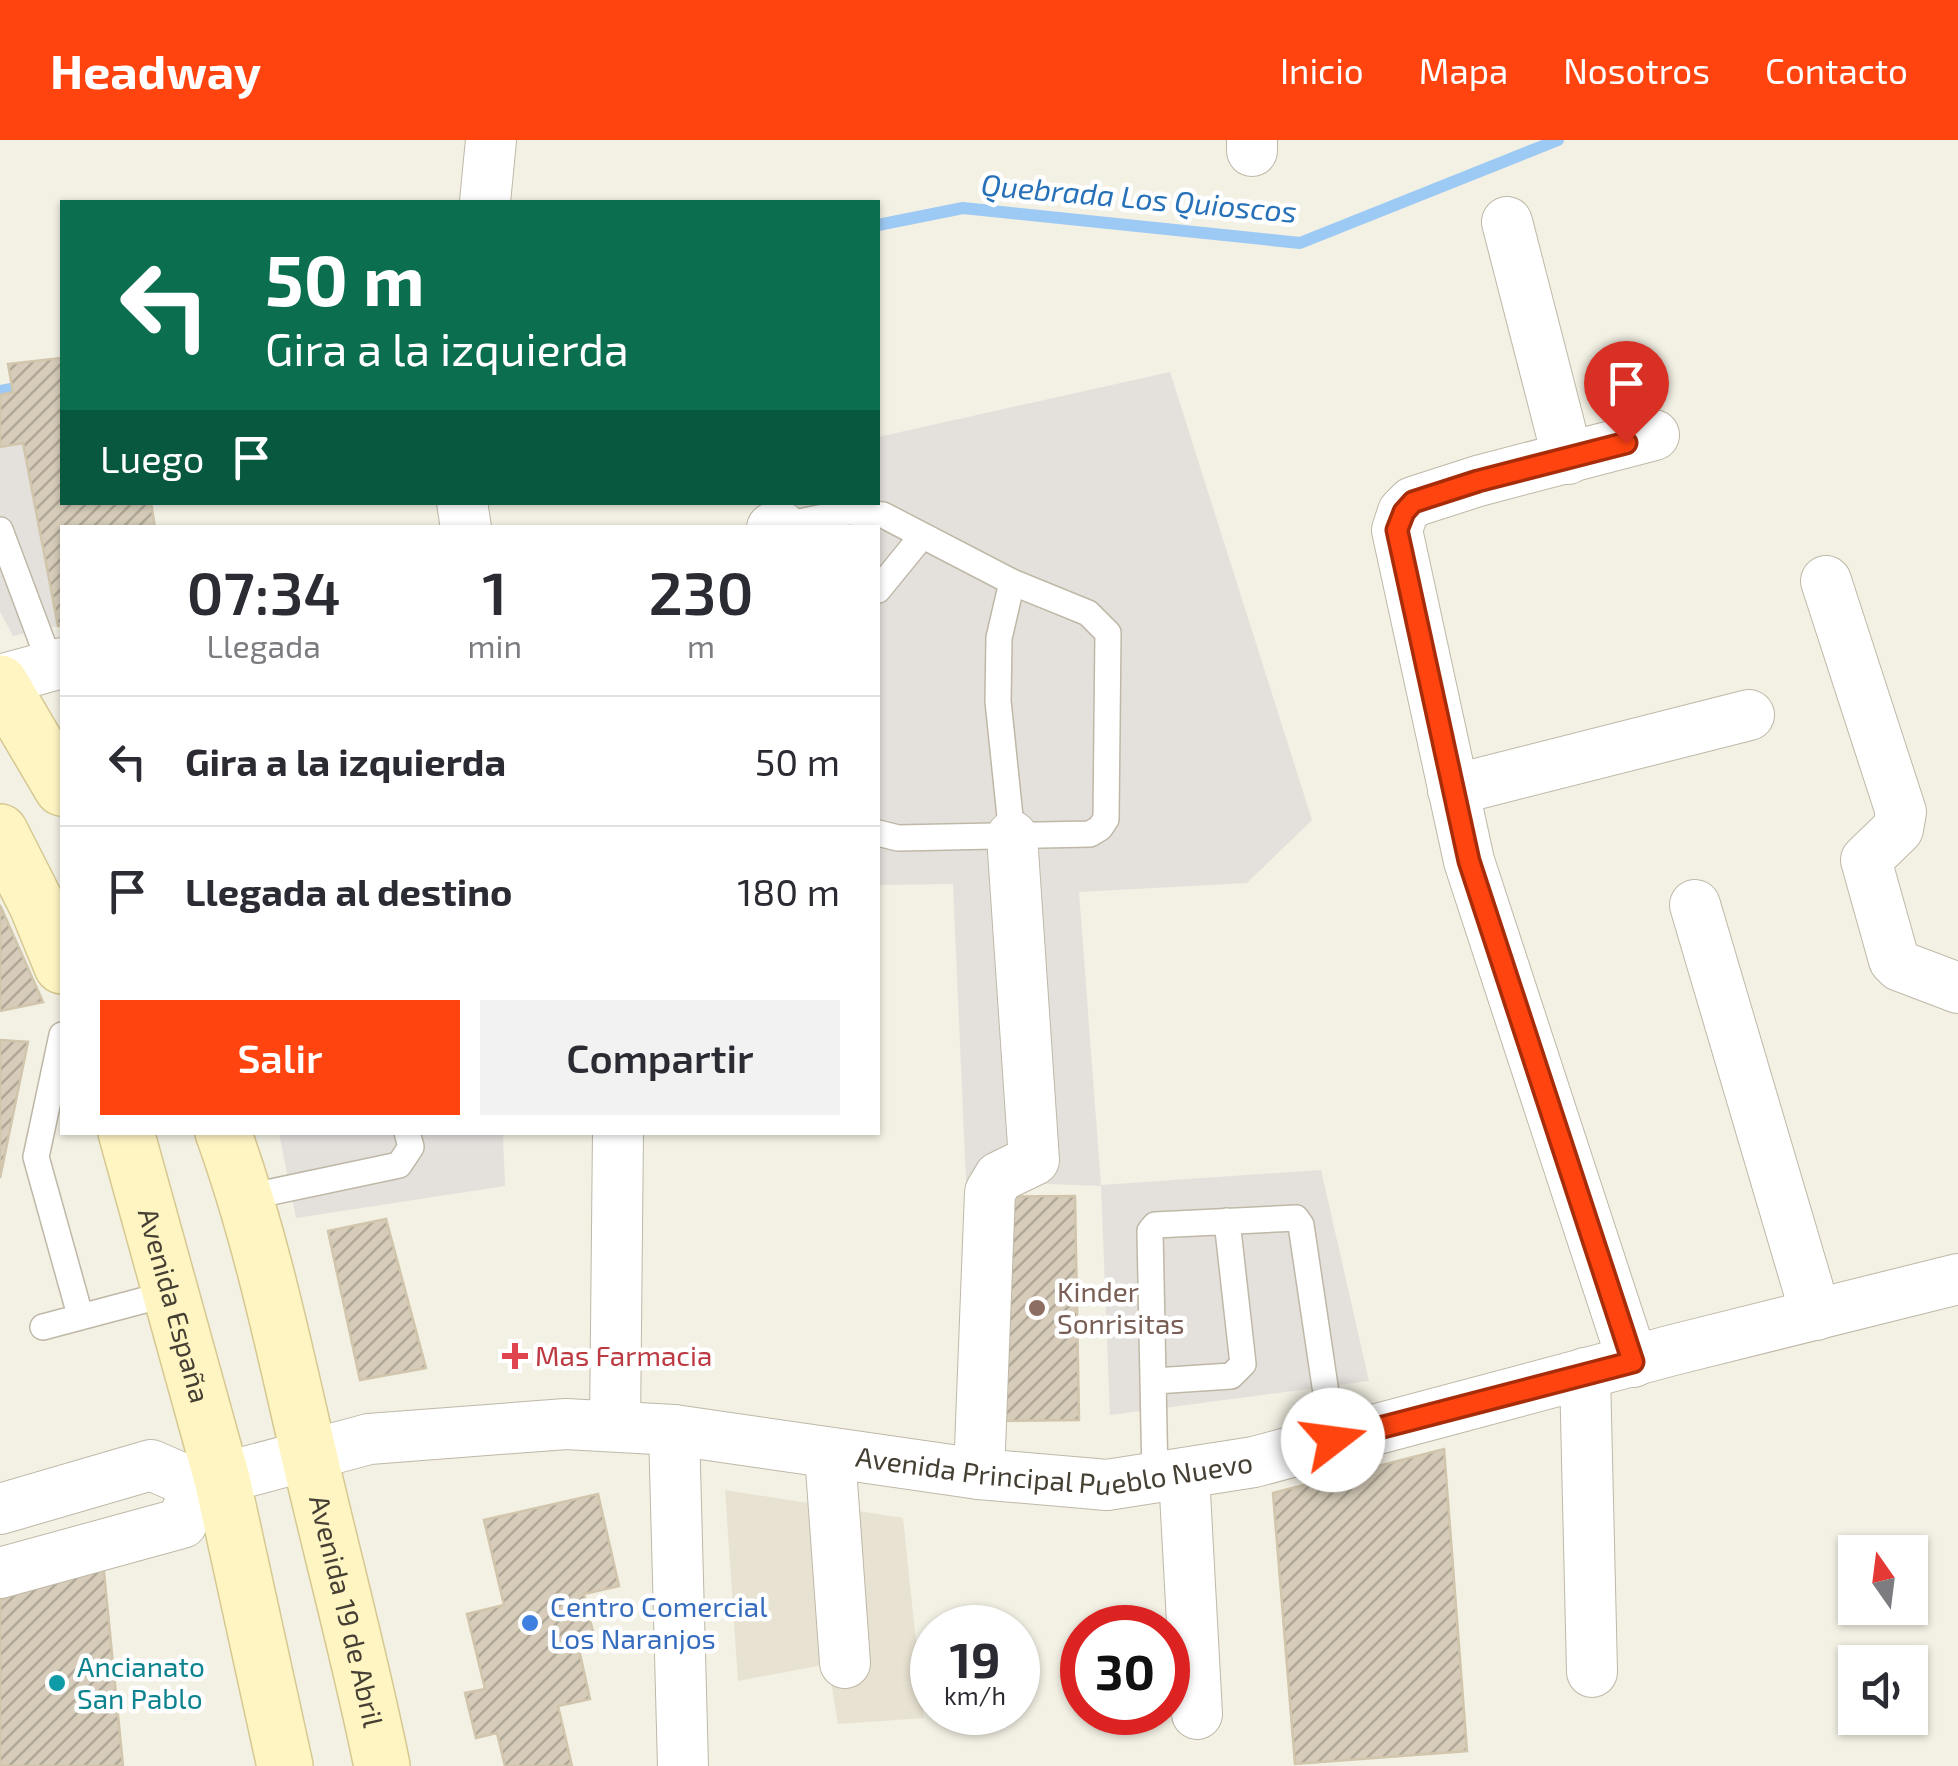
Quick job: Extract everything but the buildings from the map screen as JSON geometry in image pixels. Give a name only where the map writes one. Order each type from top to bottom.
[{"type":"main road","points":[[0,681],[60,785]]},
{"type":"main road","points":[[0,832],[60,961]]},
{"type":"main road","name":"Avenida España","points":[[127,1135],[171,1293],[209,1482]]},
{"type":"main road","points":[[224,1135],[294,1383],[309,1455]]},
{"type":"main road","name":"Avenida 19 de Abril","points":[[309,1455],[382,1766]]},
{"type":"main road","points":[[209,1482],[285,1766]]},
{"type":"street","points":[[484,200],[492,140]]},
{"type":"street","points":[[1507,222],[1568,459]]},
{"type":"street","points":[[1633,1362],[1479,893],[1397,530],[1413,502],[1654,435]]},
{"type":"street","points":[[1826,581],[1901,812],[1898,829],[1866,860],[1894,960],[1900,966],[1958,988]]},
{"type":"street","points":[[0,681],[57,664]]},
{"type":"street","points":[[1453,790],[1749,715]]},
{"type":"street","points":[[979,1474],[990,1192],[999,1177],[1034,1160],[1012,836]]},
{"type":"street","points":[[1695,905],[1816,1315]]},
{"type":"street","points":[[615,1426],[618,1135]]},
{"type":"street","name":"Avenida Principal Pueblo Nuevo","points":[[209,1482],[369,1439],[566,1424],[674,1430],[979,1474],[1107,1485],[1254,1462],[1958,1279]]},
{"type":"street","points":[[1586,1373],[1592,1672]]},
{"type":"street","points":[[674,1430],[684,1766]]},
{"type":"street","points":[[830,1454],[845,1662]]},
{"type":"street","points":[[0,1509],[150,1465],[209,1482],[182,1523],[0,1573]]},
{"type":"street","points":[[1169,1477],[1197,1714]]},
{"type":"lane","points":[[785,525],[848,512],[883,515],[1012,582],[1088,612],[1108,633],[1106,819],[1100,828],[1090,834],[1012,836],[898,838],[880,834]]},
{"type":"lane","points":[[0,530],[57,664]]},
{"type":"lane","points":[[880,588],[922,536]]},
{"type":"lane","points":[[1012,582],[999,638],[998,701],[1012,836]]},
{"type":"lane","points":[[60,1044],[36,1158],[80,1314]]},
{"type":"lane","points":[[243,1198],[399,1165],[412,1147],[409,1135]]},
{"type":"lane","points":[[1169,1477],[1155,1381],[1150,1231],[1155,1225],[1296,1218],[1301,1226],[1333,1440]]},
{"type":"lane","points":[[1155,1381],[1231,1376],[1243,1364],[1227,1221]]},
{"type":"lane","points":[[43,1327],[80,1314],[171,1293]]},
{"type":"shaded area","points":[[1170,372],[1312,820],[1247,883],[1079,892],[1101,1185],[1321,1170],[1369,1381],[1110,1415],[1101,1186],[966,1181],[953,884],[880,885],[880,525],[776,525],[778,505],[880,505],[880,437]]},
{"type":"shaded area","points":[[23,443],[58,626],[13,636],[0,612],[0,447]]},
{"type":"shaded area","points":[[279,1135],[503,1135],[505,1186],[296,1218]]},
{"type":"shaded area","points":[[725,1490],[903,1518],[912,1605],[910,1719],[838,1724],[828,1664],[738,1681]]},
{"type":"waterway","name":"Quebrada Los Quioscos","points":[[880,225],[963,208],[1300,243],[1558,140]]},
{"type":"waterway","name":"Quebrada Los Quioscos","points":[[0,391],[26,386]]},
{"type":"place","name":"Kinder Sonrisitas","points":[[1037,1308]]},
{"type":"place","name":"Mas Farmacia","points":[[515,1356]]},
{"type":"place","name":"Centro Comercial Los Naranjos","points":[[530,1623]]},
{"type":"place","name":"Ancianato San Pablo","points":[[57,1683]]},
{"type":"route","points":[[1333,1440],[1633,1362],[1469,861],[1397,530],[1413,502],[1626,443]]}]
